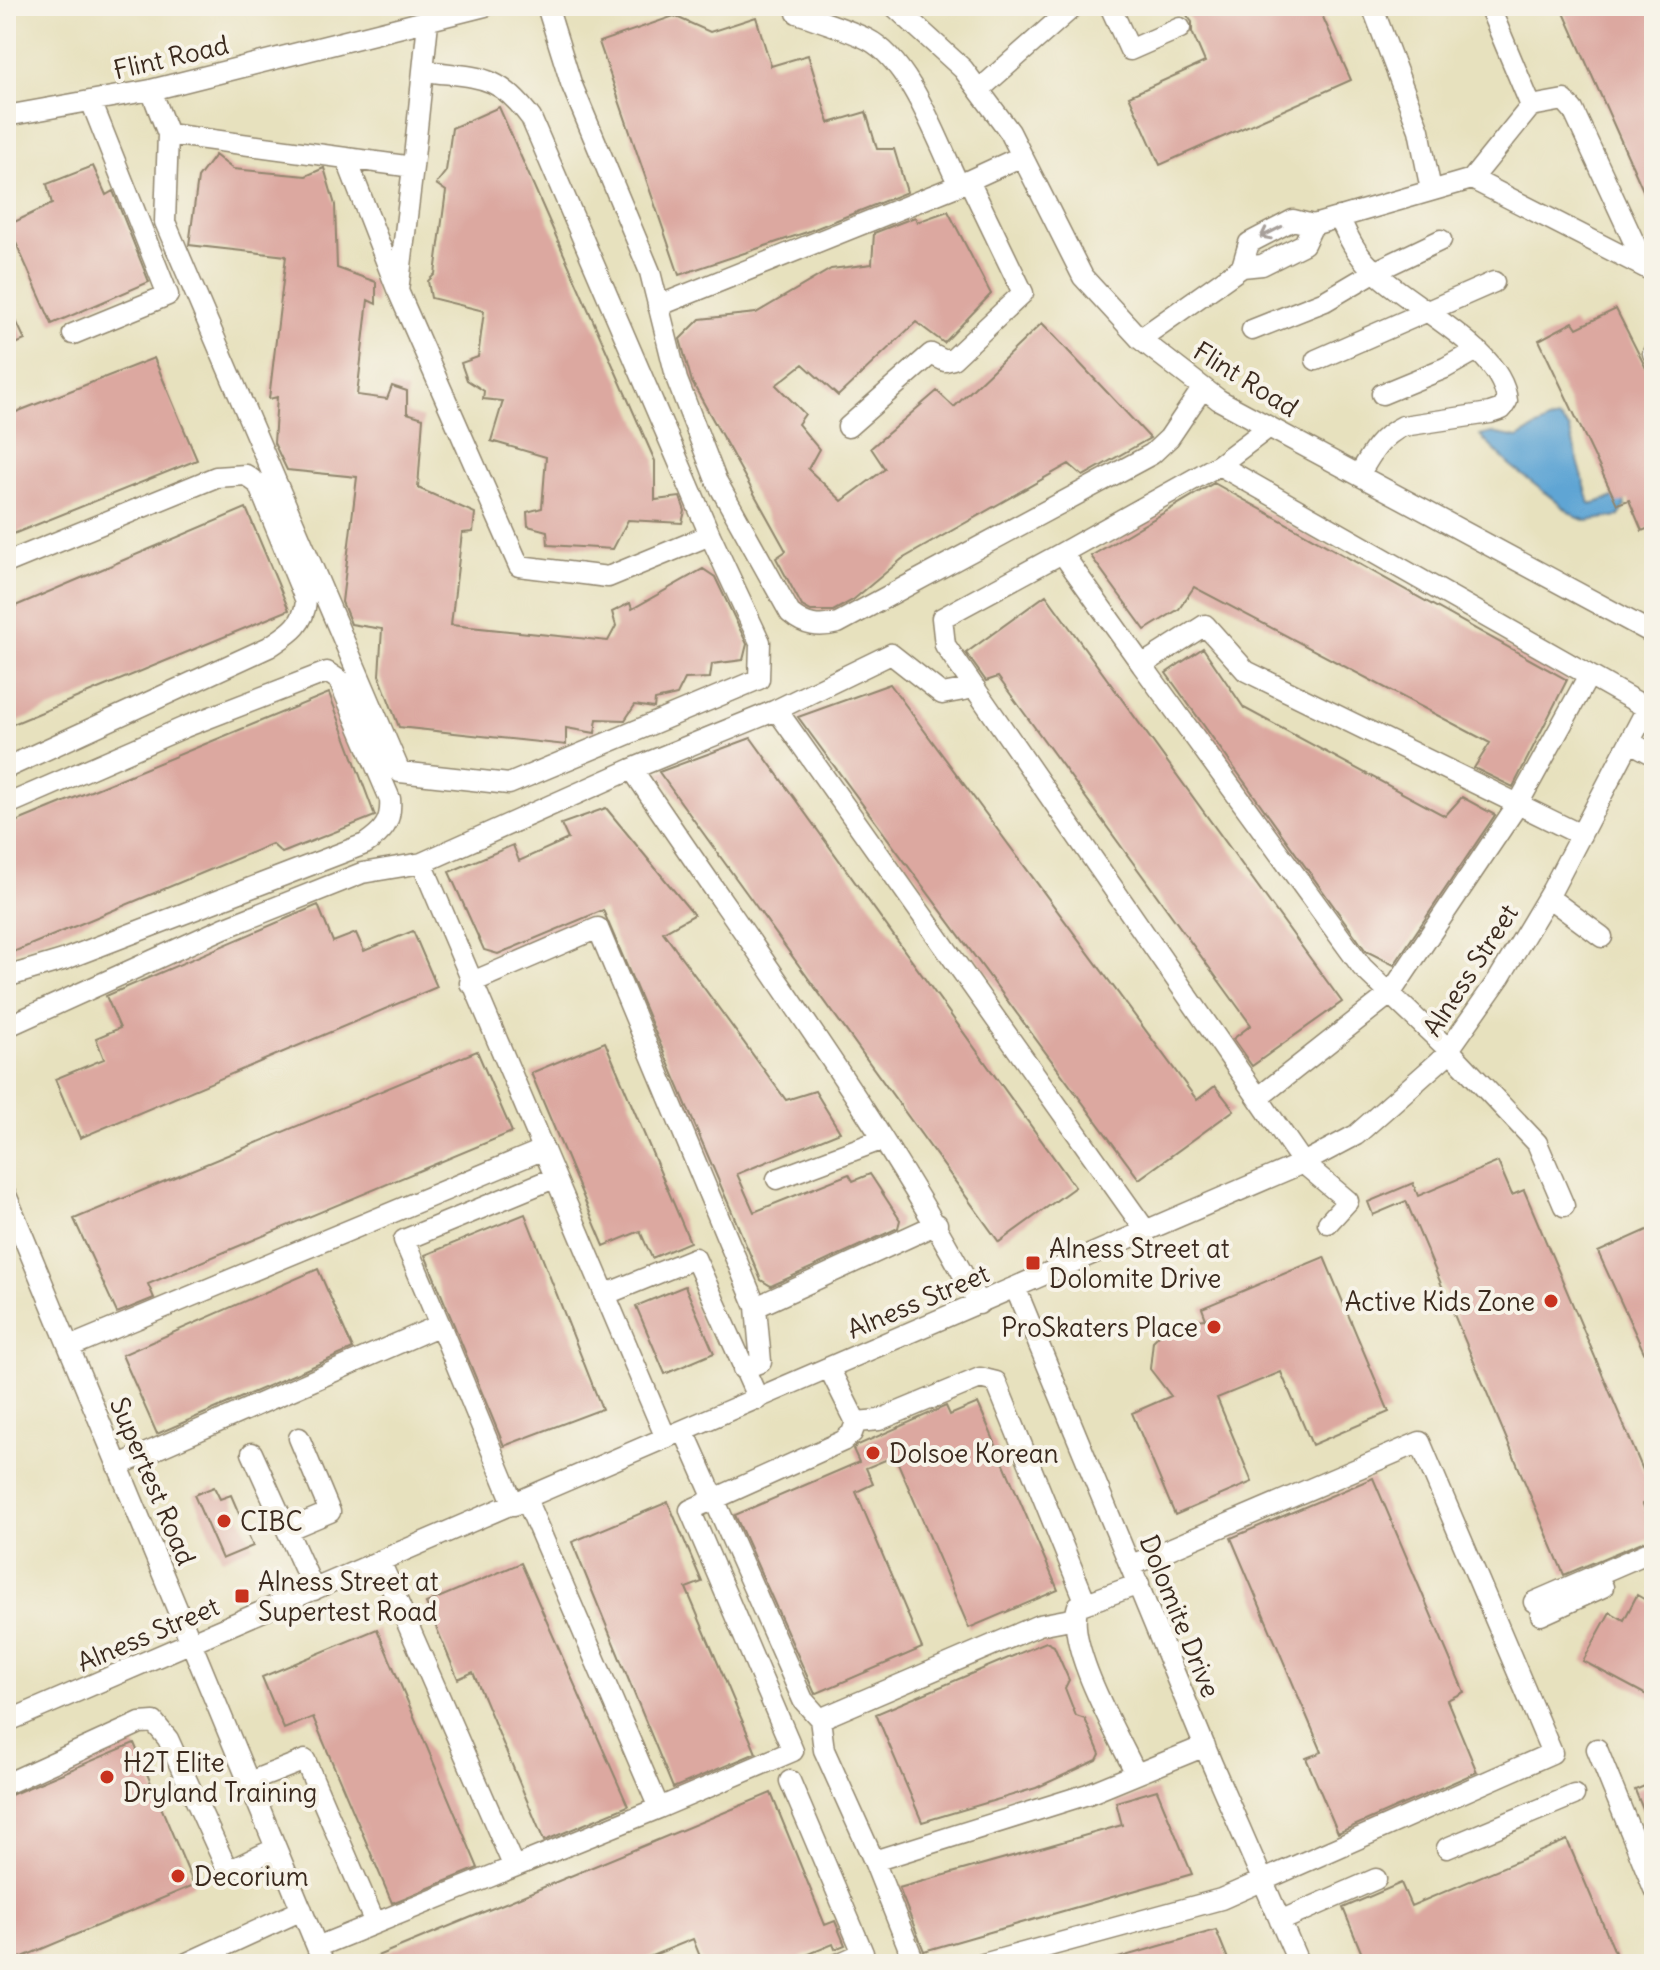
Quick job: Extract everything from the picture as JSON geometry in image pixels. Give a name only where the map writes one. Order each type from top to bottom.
[{"type":"street","name":"Flint Road","points":[[6,116],[151,90],[485,6]]},
{"type":"street","points":[[547,6],[571,83],[650,272],[677,380],[716,480],[790,613],[801,622],[812,625],[838,623],[1152,454],[1169,438],[1202,389]]},
{"type":"street","name":"Flint Road","points":[[894,6],[963,69],[979,90],[1010,132],[1083,277],[1140,339],[1202,389],[1654,634]]},
{"type":"street","points":[[979,90],[1074,6]]},
{"type":"street","points":[[1110,6],[1130,50],[1180,28]]},
{"type":"street","points":[[1372,6],[1419,130],[1431,190]]},
{"type":"street","points":[[1489,6],[1531,106]]},
{"type":"street","points":[[797,13],[869,40],[888,54],[903,71],[1023,293],[953,359],[945,361],[931,354],[848,427]]},
{"type":"street","points":[[398,291],[425,71],[428,22]]},
{"type":"street","points":[[151,90],[168,134],[165,222],[400,772],[509,784],[759,679],[760,642],[710,535],[531,118],[514,94],[492,80],[425,71]]},
{"type":"street","points":[[1140,339],[1242,267],[1262,265],[1304,244],[1313,225],[1472,179],[1531,106],[1564,100],[1573,110],[1650,270]]},
{"type":"street","points":[[73,334],[168,295],[91,101]]},
{"type":"street","points":[[168,134],[413,167]]},
{"type":"street","points":[[658,306],[964,183],[1022,156]]},
{"type":"street","points":[[346,158],[398,291],[519,566],[608,577],[710,535]]},
{"type":"street","points":[[1472,179],[1650,270]]},
{"type":"street","points":[[1339,217],[1354,250],[1374,272],[1477,350],[1506,391],[1507,401],[1502,409],[1403,426],[1390,432],[1378,443],[1359,475]]},
{"type":"street","points":[[1252,330],[1325,301],[1374,272],[1441,240]]},
{"type":"street","points":[[1316,360],[1494,282]]},
{"type":"street","points":[[1382,394],[1445,368],[1477,350]]},
{"type":"street","points":[[1269,427],[1219,465],[942,618],[945,645],[1303,1163],[1348,1201],[1328,1223]]},
{"type":"street","points":[[1219,465],[1589,675],[1651,704]]},
{"type":"street","points":[[6,563],[216,477],[246,475],[258,484],[306,601],[305,615],[295,630],[269,647],[6,768]]},
{"type":"street","points":[[1062,553],[1362,967],[1449,1050],[1537,1143],[1564,1206]]},
{"type":"street","points":[[1142,665],[1205,625],[1246,671],[1581,835]]},
{"type":"street","points":[[6,1027],[224,928],[362,873],[422,863],[632,769],[774,711],[891,654],[942,694],[975,688]]},
{"type":"street","points":[[6,805],[185,727],[327,672],[339,680],[390,799],[391,811],[389,823],[365,844],[63,960],[6,977]]},
{"type":"street","points":[[1258,1098],[1390,994],[1518,804],[1589,675]]},
{"type":"street","name":"Alness Street","points":[[6,1722],[979,1304],[1303,1163],[1356,1135],[1449,1050],[1500,977],[1548,897],[1651,704]]},
{"type":"street","points":[[774,711],[781,716],[999,1019],[1146,1231]]},
{"type":"street","points":[[1630,742],[1654,755]]},
{"type":"street","points":[[632,769],[937,1224],[979,1304]]},
{"type":"street","points":[[422,863],[604,1295],[675,1435],[714,1499],[803,1700],[820,1719],[824,1750],[874,1861],[915,1964]]},
{"type":"street","points":[[1548,897],[1602,937]]},
{"type":"street","points":[[470,983],[598,928],[756,1307],[761,1362],[743,1369]]},
{"type":"street","points":[[777,1179],[881,1140]]},
{"type":"street","points":[[69,1347],[542,1150]]},
{"type":"street","points":[[554,1178],[404,1240],[659,1808]]},
{"type":"street","name":"Supertest Road","points":[[6,1195],[321,1956]]},
{"type":"street","points":[[756,1307],[937,1224]]},
{"type":"street","points":[[604,1295],[695,1258],[758,1399]]},
{"type":"street","name":"Dolomite Drive","points":[[1015,1287],[1299,1964]]},
{"type":"street","points":[[117,1466],[440,1325]]},
{"type":"street","points":[[321,1956],[375,1923],[793,1751],[690,1510],[843,1441],[852,1433],[856,1422],[829,1368]]},
{"type":"street","points":[[856,1422],[879,1420],[980,1378],[996,1382],[1081,1610],[1079,1648],[1136,1774]]},
{"type":"street","points":[[287,1530],[330,1512],[299,1438]]},
{"type":"street","points":[[820,1719],[1081,1610],[1135,1575],[1420,1442],[1552,1753],[1221,1899],[983,1964]]},
{"type":"street","points":[[252,1453],[314,1590]]},
{"type":"street","points":[[1654,1550],[1538,1608],[1654,1563]]},
{"type":"street","points":[[380,1561],[513,1865]]},
{"type":"street","points":[[6,1784],[140,1723],[154,1722],[168,1739],[226,1867],[237,1867],[276,1848]]},
{"type":"street","points":[[874,1861],[1088,1794],[1205,1746]]},
{"type":"street","points":[[1597,1749],[1654,1889]]},
{"type":"street","points":[[249,1782],[305,1760],[375,1923]]},
{"type":"street","points":[[790,1781],[863,1953],[838,1964]]},
{"type":"street","points":[[1447,1848],[1574,1795]]},
{"type":"street","points":[[1280,1921],[1376,1879]]},
{"type":"street","points":[[185,1964],[302,1910]]},
{"type":"water","points":[[1559,419],[1569,428],[1590,504],[1623,495],[1625,506],[1619,516],[1587,521],[1576,517],[1510,465],[1480,436],[1492,433],[1518,438],[1548,421]]},
{"type":"building","points":[[1180,6],[1318,6],[1351,80],[1160,165],[1129,96],[1205,62],[1192,32],[1192,22]]},
{"type":"building","points":[[1561,6],[1654,6],[1654,215]]},
{"type":"building","points":[[674,16],[710,32],[756,17],[771,66],[808,55],[829,123],[866,112],[877,149],[894,149],[907,192],[807,232],[679,275],[599,42]]},
{"type":"building","points":[[499,107],[655,461],[655,500],[680,497],[685,511],[682,523],[628,520],[613,549],[548,545],[547,531],[528,526],[527,512],[542,508],[546,457],[491,441],[503,401],[483,399],[484,391],[467,380],[461,363],[478,357],[484,311],[431,298],[428,281],[435,274],[446,191],[436,184],[446,171],[452,128]]},
{"type":"building","points":[[215,155],[233,169],[306,176],[324,168],[335,205],[337,268],[376,282],[376,304],[368,300],[357,395],[387,399],[392,386],[407,391],[407,413],[423,418],[418,488],[475,513],[473,532],[462,533],[451,625],[608,641],[616,626],[612,612],[630,603],[632,609],[703,569],[715,577],[747,644],[743,660],[712,664],[710,678],[685,679],[677,695],[655,700],[654,708],[635,705],[625,720],[597,719],[595,733],[566,728],[566,745],[399,727],[379,675],[382,629],[351,624],[342,602],[357,477],[287,470],[274,443],[277,397],[269,399],[286,256],[189,245],[198,178]]},
{"type":"building","points":[[93,166],[106,195],[113,191],[149,282],[52,324],[8,225],[52,204],[47,184]]},
{"type":"building","points":[[948,211],[991,294],[944,343],[916,322],[838,396],[803,364],[776,385],[805,414],[798,424],[819,449],[808,469],[842,501],[885,469],[871,448],[937,391],[954,407],[1042,323],[1150,438],[1083,476],[1069,464],[902,559],[853,600],[833,611],[811,611],[802,606],[776,558],[786,551],[692,382],[680,339],[700,319],[756,313],[831,269],[872,264],[874,233],[915,217],[917,222]]},
{"type":"building","points":[[6,299],[25,340],[6,348]]},
{"type":"building","points":[[1616,309],[1654,384],[1654,526],[1642,531],[1629,500],[1617,504],[1539,340],[1573,322],[1577,328]]},
{"type":"building","points":[[154,358],[197,460],[6,537],[6,416]]},
{"type":"building","points":[[1214,483],[1567,680],[1513,787],[1474,768],[1490,743],[1194,587],[1179,609],[1145,630],[1091,556]]},
{"type":"building","points":[[246,508],[289,610],[6,727],[6,610]]},
{"type":"building","points":[[1046,595],[1342,1002],[1252,1066],[1233,1039],[1251,1025],[998,677],[986,681],[966,653]]},
{"type":"building","points":[[1203,648],[1244,708],[1445,816],[1462,797],[1495,815],[1394,965],[1366,951],[1166,673]]},
{"type":"building","points":[[890,684],[1197,1100],[1215,1086],[1234,1110],[1139,1179],[798,717]]},
{"type":"building","points":[[329,693],[375,816],[282,853],[272,844],[6,955],[6,826]]},
{"type":"building","points":[[751,738],[1075,1187],[999,1242],[659,772]]},
{"type":"building","points":[[606,808],[694,915],[663,932],[786,1100],[815,1091],[840,1132],[737,1174],[754,1212],[849,1174],[853,1181],[870,1174],[900,1220],[898,1228],[771,1286],[761,1280],[603,910],[498,954],[484,950],[449,872],[513,845],[519,861],[568,839],[561,824]]},
{"type":"building","points":[[318,905],[333,942],[356,933],[364,951],[413,931],[437,987],[80,1138],[55,1079],[104,1059],[96,1038],[120,1028],[106,996]]},
{"type":"building","points":[[605,1042],[690,1242],[652,1258],[640,1231],[604,1246],[531,1073]]},
{"type":"building","points":[[477,1051],[512,1132],[148,1284],[154,1298],[117,1313],[74,1219]]},
{"type":"building","points":[[1498,1162],[1512,1195],[1524,1190],[1654,1496],[1654,1499],[1643,1504],[1654,1537],[1564,1575],[1406,1201],[1373,1215],[1368,1202],[1413,1183],[1418,1196]]},
{"type":"building","points":[[525,1214],[602,1409],[504,1446],[425,1255]]},
{"type":"building","points":[[1654,1227],[1654,1374],[1598,1252]]},
{"type":"building","points":[[1324,1257],[1389,1412],[1312,1445],[1281,1372],[1217,1398],[1252,1482],[1175,1515],[1132,1413],[1171,1396],[1150,1369],[1153,1341],[1171,1323],[1206,1319],[1202,1308]]},
{"type":"building","points":[[318,1269],[353,1349],[157,1434],[122,1355]]},
{"type":"building","points":[[685,1286],[714,1353],[665,1374],[636,1306]]},
{"type":"building","points":[[978,1403],[1058,1590],[969,1628],[895,1456],[866,1468],[873,1484],[856,1492],[922,1648],[815,1694],[735,1515],[859,1462],[853,1449],[858,1445],[946,1406],[950,1415]]},
{"type":"building","points":[[1373,1478],[1464,1692],[1447,1700],[1477,1772],[1338,1833],[1306,1758],[1322,1752],[1231,1538]]},
{"type":"building","name":"CIBC","points":[[214,1487],[220,1499],[231,1495],[253,1546],[222,1559],[194,1495]]},
{"type":"building","points":[[668,1502],[702,1582],[686,1588],[756,1753],[673,1788],[572,1542]]},
{"type":"building","points":[[521,1563],[628,1806],[544,1841],[473,1672],[458,1679],[426,1603]]},
{"type":"building","points":[[1637,1595],[1654,1605],[1654,1699],[1583,1661],[1610,1612],[1624,1620]]},
{"type":"building","points":[[377,1629],[478,1868],[392,1903],[313,1717],[284,1729],[262,1677]]},
{"type":"building","points":[[1046,1642],[1054,1646],[1069,1680],[1065,1688],[1076,1716],[1085,1719],[1100,1754],[1097,1760],[1036,1788],[922,1822],[876,1714]]},
{"type":"building","points":[[134,1743],[194,1885],[6,1964],[6,1797]]},
{"type":"building","points":[[1654,1782],[1654,1836],[1635,1790]]},
{"type":"building","points":[[1157,1790],[1192,1874],[924,1951],[899,1888],[1122,1825],[1116,1802]]},
{"type":"building","points":[[771,1793],[825,1925],[835,1921],[845,1945],[835,1949],[833,1944],[785,1964],[703,1964],[693,1939],[644,1959],[647,1964],[358,1964]]},
{"type":"building","points":[[1567,1840],[1620,1964],[1366,1964],[1343,1908],[1401,1883],[1411,1906]]},
{"type":"building","points":[[1216,1930],[1230,1964],[1111,1964],[1111,1960]]},
{"type":"place","name":"Alness Street at Dolomite Drive","points":[[1033,1263]]},
{"type":"place","name":"Active Kids Zone","points":[[1551,1301]]},
{"type":"place","name":"ProSkaters Place","points":[[1214,1327]]},
{"type":"place","name":"Dolsoe Korean","points":[[873,1453]]},
{"type":"place","name":"CIBC","points":[[224,1521]]},
{"type":"place","name":"Alness Street at Supertest Road","points":[[242,1596]]},
{"type":"place","name":"H2T Elite Dryland Training","points":[[107,1777]]},
{"type":"place","name":"Decorium","points":[[178,1876]]}]
